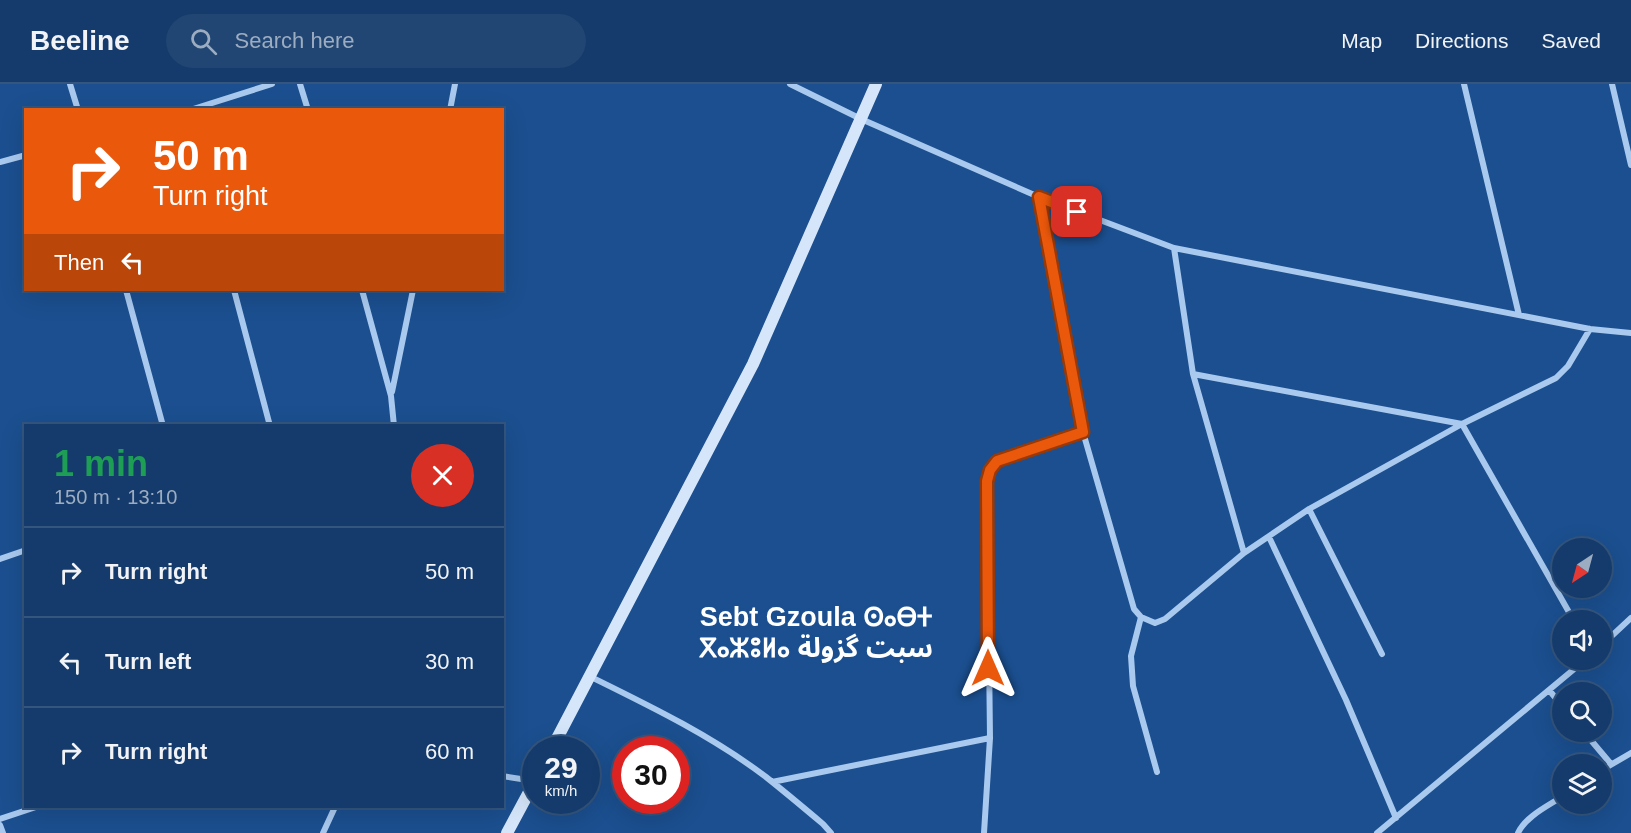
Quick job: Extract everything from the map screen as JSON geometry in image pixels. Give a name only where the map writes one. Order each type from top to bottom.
[{"type":"main road","points":[[557,736],[753,363],[876,84]]},
{"type":"main road","points":[[507,833],[522,805]]},
{"type":"street","points":[[70,84],[77,108]]},
{"type":"street","points":[[196,108],[272,84]]},
{"type":"street","points":[[300,84],[307,108]]},
{"type":"street","points":[[450,108],[455,84]]},
{"type":"street","points":[[790,84],[861,119],[1039,197],[1174,248],[1590,329],[1631,333]]},
{"type":"street","points":[[1464,84],[1520,315]]},
{"type":"street","points":[[1612,84],[1631,165]]},
{"type":"street","points":[[0,162],[24,156]]},
{"type":"street","points":[[1039,197],[1083,432],[1134,609],[1141,617],[1155,623],[1165,619],[1244,553],[1309,509],[1462,424],[1557,378],[1568,366],[1590,329]]},
{"type":"street","points":[[1174,248],[1193,375],[1244,553]]},
{"type":"street","points":[[126,291],[162,424]]},
{"type":"street","points":[[234,291],[269,424]]},
{"type":"street","points":[[362,291],[391,396],[394,424]]},
{"type":"street","points":[[391,396],[413,291]]},
{"type":"street","points":[[1193,375],[1462,424]]},
{"type":"street","points":[[1462,424],[1568,610]]},
{"type":"street","points":[[984,833],[990,738],[987,481],[990,470],[997,461],[1083,432]]},
{"type":"street","points":[[1309,509],[1382,654]]},
{"type":"street","points":[[1269,537],[1346,700],[1396,818]]},
{"type":"street","points":[[0,558],[24,551]]},
{"type":"street","points":[[1141,617],[1131,656],[1133,687],[1157,772]]},
{"type":"street","points":[[1612,636],[1631,618]]},
{"type":"street","points":[[1377,833],[1573,670]]},
{"type":"street","points":[[589,676],[649,705],[708,738],[772,782],[831,833]]},
{"type":"street","points":[[1549,690],[1552,694]]},
{"type":"street","points":[[772,782],[990,738]]},
{"type":"street","points":[[1592,742],[1603,754]]},
{"type":"street","points":[[1612,763],[1631,753]]},
{"type":"street","points":[[504,776],[522,778]]},
{"type":"street","points":[[1518,833],[1531,817],[1552,803]]},
{"type":"street","points":[[0,819],[33,808]]},
{"type":"street","points":[[323,833],[335,808]]},
{"type":"street","points":[[0,825],[3,833]]},
{"type":"district","name":"Sebt Gzoula ⵙⴰⴱⵜ ⴳⴰⵣⵓⵍⴰ سبت گزولة","points":[[816,632]]},
{"type":"route","points":[[988,668],[987,481],[990,470],[997,461],[1083,432],[1039,197],[1077,212]]}]
